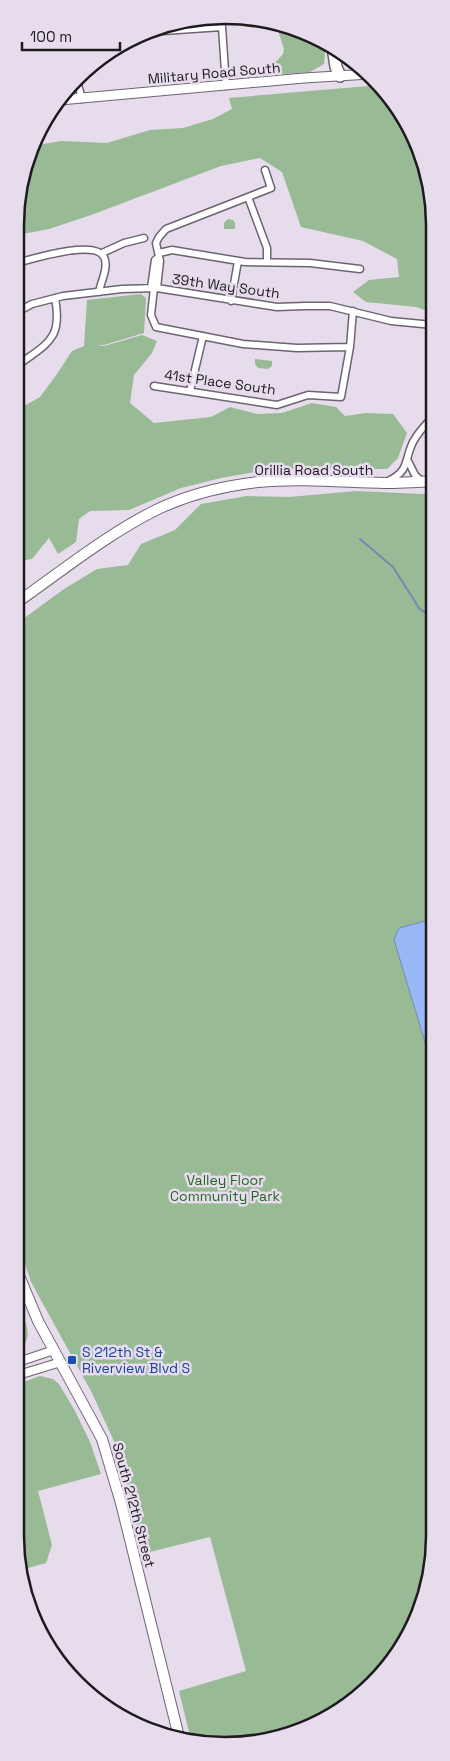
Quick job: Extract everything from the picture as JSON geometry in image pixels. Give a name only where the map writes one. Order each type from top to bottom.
[{"type":"highway","points":[[334,56],[340,76]]},
{"type":"highway","points":[[340,76],[342,61]]},
{"type":"main road","name":"Military Road South","points":[[67,100],[359,75]]},
{"type":"main road","name":"Orillia Road South","points":[[24,597],[125,527],[156,510],[180,500],[214,490],[260,482],[333,480],[385,483],[426,481]]},
{"type":"main road","name":"South 212th Street","points":[[24,1291],[102,1439],[110,1462],[178,1731]]},
{"type":"street","points":[[177,30],[222,27],[226,86]]},
{"type":"street","points":[[79,87],[82,99]]},
{"type":"street","points":[[265,170],[271,188],[166,229],[159,237],[156,243],[160,261],[154,288],[151,316],[156,327],[243,344],[297,348],[350,347],[353,311]]},
{"type":"street","points":[[248,197],[267,248],[268,262]]},
{"type":"street","points":[[102,254],[114,247],[144,238]]},
{"type":"street","points":[[24,261],[54,253],[94,249],[102,254],[106,266],[99,292]]},
{"type":"street","name":"39th Way South","points":[[159,255],[172,250],[238,261],[310,262],[360,269]]},
{"type":"street","points":[[231,301],[238,261]]},
{"type":"street","name":"39th Way South","points":[[24,308],[32,304],[55,298],[99,292],[154,288],[277,308],[318,306],[353,311],[391,321],[426,324]]},
{"type":"street","points":[[24,361],[49,342],[54,335],[58,319],[55,298]]},
{"type":"street","points":[[190,391],[203,336]]},
{"type":"street","name":"41st Place South","points":[[154,386],[277,405],[308,395],[341,397],[350,347]]},
{"type":"street","points":[[385,483],[401,474],[408,461],[412,444],[426,423]]},
{"type":"street","points":[[408,461],[415,475],[426,480]]},
{"type":"street","points":[[24,1361],[54,1350]]},
{"type":"street","points":[[24,1373],[61,1362]]},
{"type":"green space","points":[[278,31],[290,34],[324,50],[324,64],[310,72],[284,74],[270,72],[268,68],[271,62],[277,61],[283,54],[284,49]]},
{"type":"green space","points":[[370,86],[376,92],[399,124],[411,148],[416,160],[425,199],[426,311],[416,307],[366,302],[353,292],[369,280],[399,277],[397,259],[363,241],[301,227],[282,172],[260,158],[221,166],[91,215],[49,229],[24,234],[25,199],[34,160],[41,145],[61,141],[107,143],[150,130],[183,128],[213,119],[232,109],[229,98]]},
{"type":"green space","points":[[228,219],[233,220],[235,229],[224,229],[224,223]]},
{"type":"green space","points":[[141,294],[146,298],[144,333],[104,345],[96,345],[104,346],[142,335],[157,341],[152,353],[134,375],[130,403],[154,423],[211,417],[230,407],[257,414],[282,413],[312,403],[336,407],[345,416],[366,413],[393,414],[407,433],[398,458],[387,469],[272,469],[221,478],[181,488],[129,510],[90,511],[79,519],[76,542],[58,554],[49,538],[32,559],[24,560],[24,406],[40,397],[72,351],[84,346],[87,300]]},
{"type":"green space","points":[[255,359],[272,361],[272,366],[268,369],[258,368],[255,364]]},
{"type":"green space","name":"Valley Floor Community Park","points":[[356,491],[426,494],[426,921],[399,929],[426,1022],[426,1549],[416,1601],[399,1637],[385,1659],[348,1696],[326,1710],[290,1727],[251,1736],[212,1737],[189,1734],[179,1691],[246,1671],[210,1537],[142,1554],[122,1459],[92,1393],[31,1282],[24,1261],[24,618],[64,589],[97,569],[128,565],[141,544],[175,530],[201,504],[247,496],[289,497]]},
{"type":"green space","points":[[24,1318],[28,1334],[24,1344]]},
{"type":"green space","points":[[40,1376],[53,1379],[59,1384],[90,1442],[101,1474],[38,1491],[52,1545],[46,1563],[28,1568],[25,1562],[24,1549],[24,1382]]},
{"type":"water","points":[[426,921],[426,1045],[394,940],[399,928]]},
{"type":"waterway","points":[[360,539],[393,567],[419,608],[426,614]]},
{"type":"place","name":"S 212th St & Riverview Blvd S","points":[[72,1360]]}]
